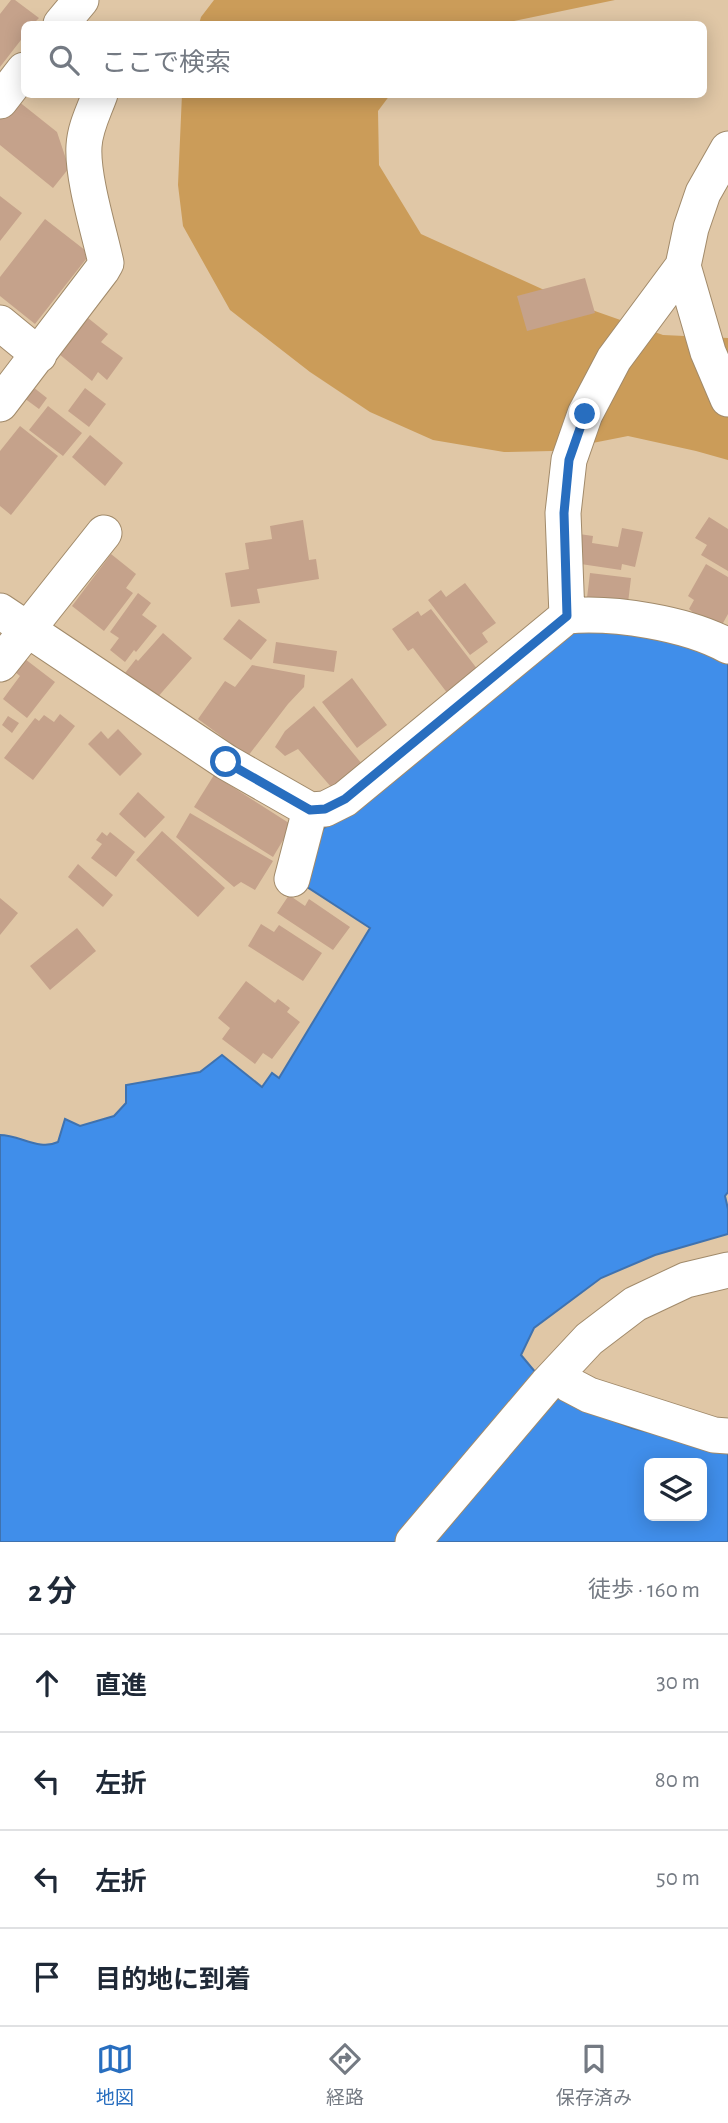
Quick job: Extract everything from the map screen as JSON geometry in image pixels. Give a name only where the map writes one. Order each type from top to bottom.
[{"type":"street","points":[[0,100],[21,74]]},
{"type":"street","points":[[0,404],[106,263],[88,184],[84,145],[89,119],[98,98]]},
{"type":"street","points":[[567,616],[564,513],[569,460],[585,414],[614,359],[683,266],[691,228],[703,193],[728,149]]},
{"type":"street","points":[[683,266],[708,352],[728,399]]},
{"type":"street","points":[[0,323],[39,355]]},
{"type":"street","points":[[0,664],[104,533]]},
{"type":"street","points":[[0,611],[226,762],[310,810],[325,809],[345,799],[567,616],[615,617],[674,626],[702,634],[728,646]]},
{"type":"street","points":[[292,879],[310,810]]},
{"type":"street","points":[[413,1542],[589,1339],[635,1304],[686,1280],[728,1270]]},
{"type":"street","points":[[553,1379],[589,1395],[714,1435],[728,1436]]},
{"type":"shaded area","points":[[214,0],[615,0],[514,21],[200,21]]},
{"type":"shaded area","points":[[182,98],[388,98],[378,111],[379,165],[421,234],[575,304],[663,335],[728,338],[728,460],[628,436],[552,451],[504,452],[433,440],[370,412],[310,372],[230,310],[183,226],[178,185]]},
{"type":"water","points":[[577,624],[661,637],[728,661],[728,1192],[725,1196],[728,1234],[655,1255],[601,1278],[534,1328],[521,1355],[556,1397],[632,1428],[728,1451],[728,1542],[0,1542],[0,1135],[44,1145],[58,1142],[65,1119],[80,1126],[114,1116],[126,1103],[126,1085],[200,1072],[222,1055],[262,1087],[272,1073],[279,1078],[370,928],[301,883],[313,837]]},
{"type":"building","points":[[11,0],[15,0],[39,18],[36,21],[21,21],[21,40],[0,67],[0,14]]},
{"type":"building","points":[[13,97],[57,132],[69,168],[53,188],[0,145],[0,113]]},
{"type":"building","points":[[0,196],[22,213],[0,241]]},
{"type":"building","points":[[45,219],[90,254],[35,324],[0,296],[0,277]]},
{"type":"building","points":[[585,278],[595,313],[527,331],[517,296]]},
{"type":"building","points":[[88,318],[108,334],[101,342],[123,358],[107,380],[98,372],[92,381],[59,354]]},
{"type":"building","points":[[33,387],[47,398],[39,409],[24,398]]},
{"type":"building","points":[[85,388],[106,404],[89,427],[68,411]]},
{"type":"building","points":[[48,406],[82,433],[63,456],[29,430]]},
{"type":"building","points":[[20,426],[58,456],[11,515],[0,506],[0,451]]},
{"type":"building","points":[[90,435],[123,463],[105,486],[72,457]]},
{"type":"building","points":[[709,517],[728,529],[728,571],[701,555],[707,545],[695,538]]},
{"type":"building","points":[[303,520],[309,560],[316,559],[319,579],[257,589],[260,603],[231,607],[225,573],[249,569],[245,543],[272,539],[270,526]]},
{"type":"building","points":[[622,528],[643,532],[635,567],[622,564],[621,570],[574,563],[579,534],[593,536],[592,543],[618,547]]},
{"type":"building","points":[[111,554],[136,574],[126,588],[133,593],[104,631],[72,606]]},
{"type":"building","points":[[706,564],[728,577],[728,614],[718,632],[689,609],[694,600],[688,596]]},
{"type":"building","points":[[590,573],[631,578],[628,603],[587,598]]},
{"type":"building","points":[[465,583],[496,623],[482,633],[488,642],[470,655],[428,600],[441,590],[446,597]]},
{"type":"building","points":[[138,593],[151,603],[142,615],[157,626],[125,662],[110,650],[119,638],[110,632]]},
{"type":"building","points":[[431,609],[478,670],[448,694],[413,648],[408,651],[392,629],[418,611],[421,616]]},
{"type":"building","points":[[239,619],[267,640],[251,660],[223,639]]},
{"type":"building","points":[[163,633],[192,658],[156,699],[125,673]]},
{"type":"building","points":[[276,642],[337,651],[334,672],[273,663]]},
{"type":"building","points":[[25,659],[55,682],[27,718],[3,699],[20,676],[15,672]]},
{"type":"building","points":[[252,665],[305,675],[304,687],[248,756],[198,719],[225,681],[235,687]]},
{"type":"building","points":[[352,678],[387,725],[357,748],[322,702]]},
{"type":"building","points":[[314,706],[362,764],[332,788],[298,749],[285,756],[275,747],[285,731]]},
{"type":"building","points":[[60,714],[75,726],[33,780],[4,758],[35,718],[39,721],[44,715],[54,722]]},
{"type":"building","points":[[8,716],[19,723],[12,733],[2,725]]},
{"type":"building","points":[[118,729],[142,754],[120,776],[88,744],[101,731],[108,739]]},
{"type":"building","points":[[214,775],[292,825],[273,857],[194,807]]},
{"type":"building","points":[[138,792],[165,817],[145,838],[119,814]]},
{"type":"building","points":[[190,813],[273,861],[255,890],[241,882],[234,887],[176,837]]},
{"type":"building","points":[[162,831],[225,888],[198,917],[136,860]]},
{"type":"building","points":[[102,832],[107,836],[110,832],[135,852],[116,877],[91,858],[102,844],[96,840]]},
{"type":"building","points":[[78,864],[113,895],[103,907],[68,877]]},
{"type":"building","points":[[289,895],[305,906],[309,899],[350,927],[333,950],[277,913]]},
{"type":"building","points":[[0,898],[18,913],[0,935]]},
{"type":"building","points":[[261,924],[274,932],[279,925],[322,953],[303,981],[248,946]]},
{"type":"building","points":[[77,928],[96,951],[50,990],[30,966]]},
{"type":"building","points":[[246,981],[275,1003],[278,999],[290,1008],[287,1012],[300,1022],[272,1059],[263,1053],[255,1064],[222,1039],[230,1028],[218,1018]]},
{"type":"route","points":[[226,762],[310,810],[325,809],[345,799],[567,616],[564,513],[569,460],[585,414]]}]
